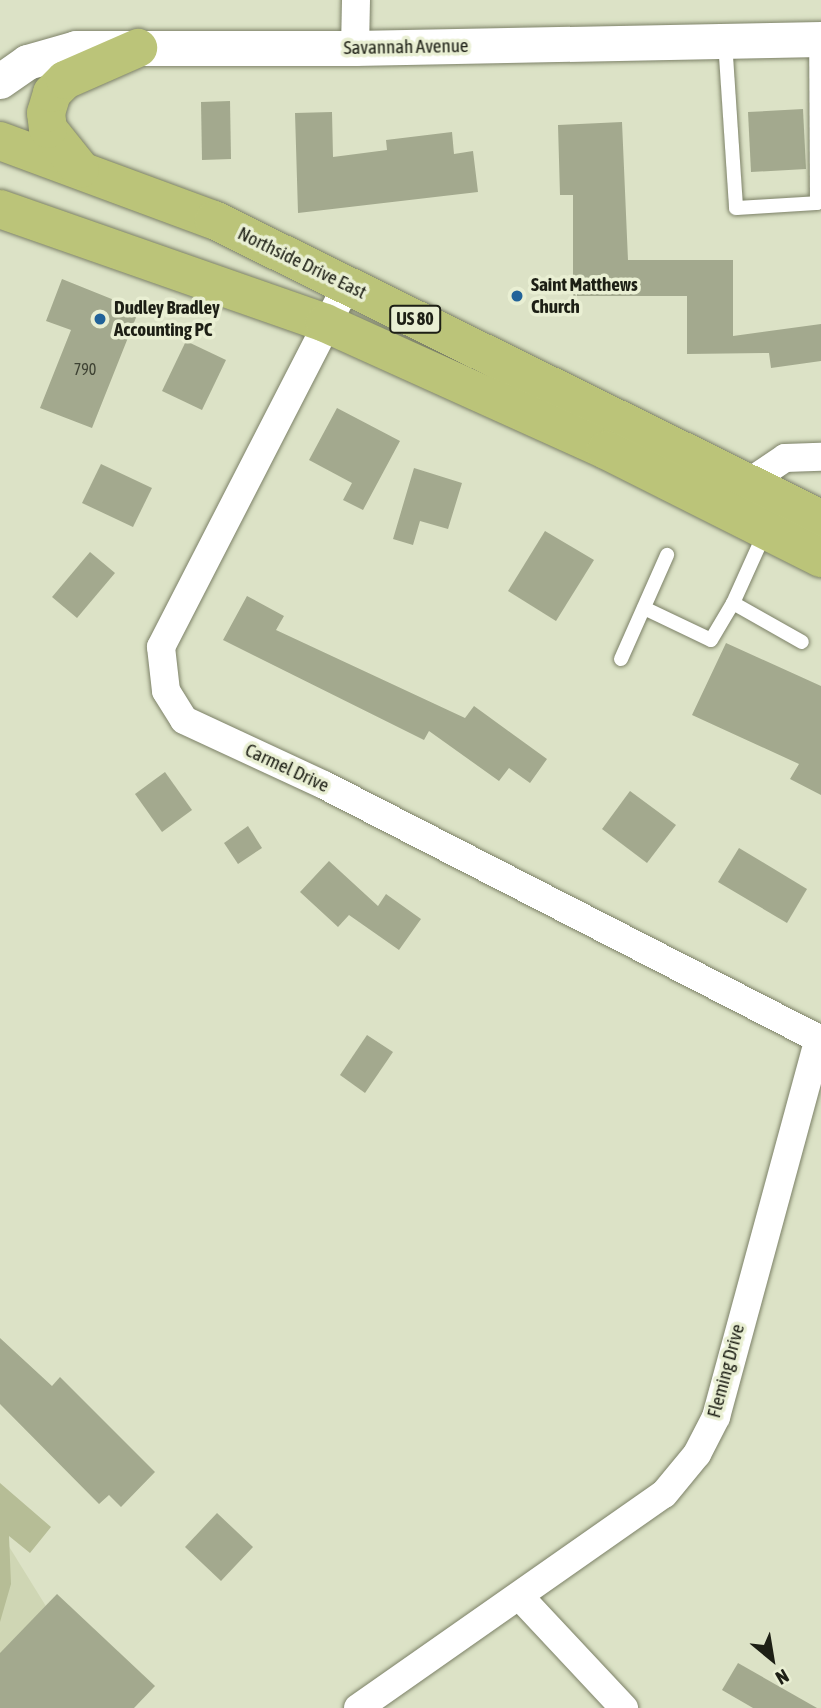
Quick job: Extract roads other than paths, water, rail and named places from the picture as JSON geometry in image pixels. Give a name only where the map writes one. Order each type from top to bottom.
[{"type":"main road","points":[[80,169],[48,129],[46,113],[52,93],[65,79],[138,48]]},
{"type":"main road","name":"Northside Drive East","points":[[0,141],[214,220],[821,519]]},
{"type":"main road","name":"US 80","points":[[0,209],[325,323],[606,450],[713,507],[821,558]]},
{"type":"street","points":[[355,48],[356,0]]},
{"type":"street","name":"Savannah Avenue","points":[[0,81],[51,53],[138,48],[355,48],[818,39]]},
{"type":"street","name":"Carmel Drive","points":[[347,285],[325,323],[161,647],[166,691],[184,720],[324,786],[820,1039]]},
{"type":"street","points":[[713,507],[785,458],[821,457]]},
{"type":"street","name":"Fleming Drive","points":[[358,1708],[521,1598],[664,1494],[697,1454],[716,1418],[820,1039]]},
{"type":"street","points":[[521,1598],[624,1708]]},
{"type":"lane","points":[[725,41],[736,208],[817,203],[818,39]]},
{"type":"lane","points":[[644,608],[711,640],[733,603],[766,530]]},
{"type":"lane","points":[[621,659],[667,555]]},
{"type":"lane","points":[[733,603],[802,642]]},
{"type":"place","name":"Saint Matthews Church","points":[[517,296]]},
{"type":"place","name":"Dudley Bradley Accounting PC","points":[[100,319]]}]
